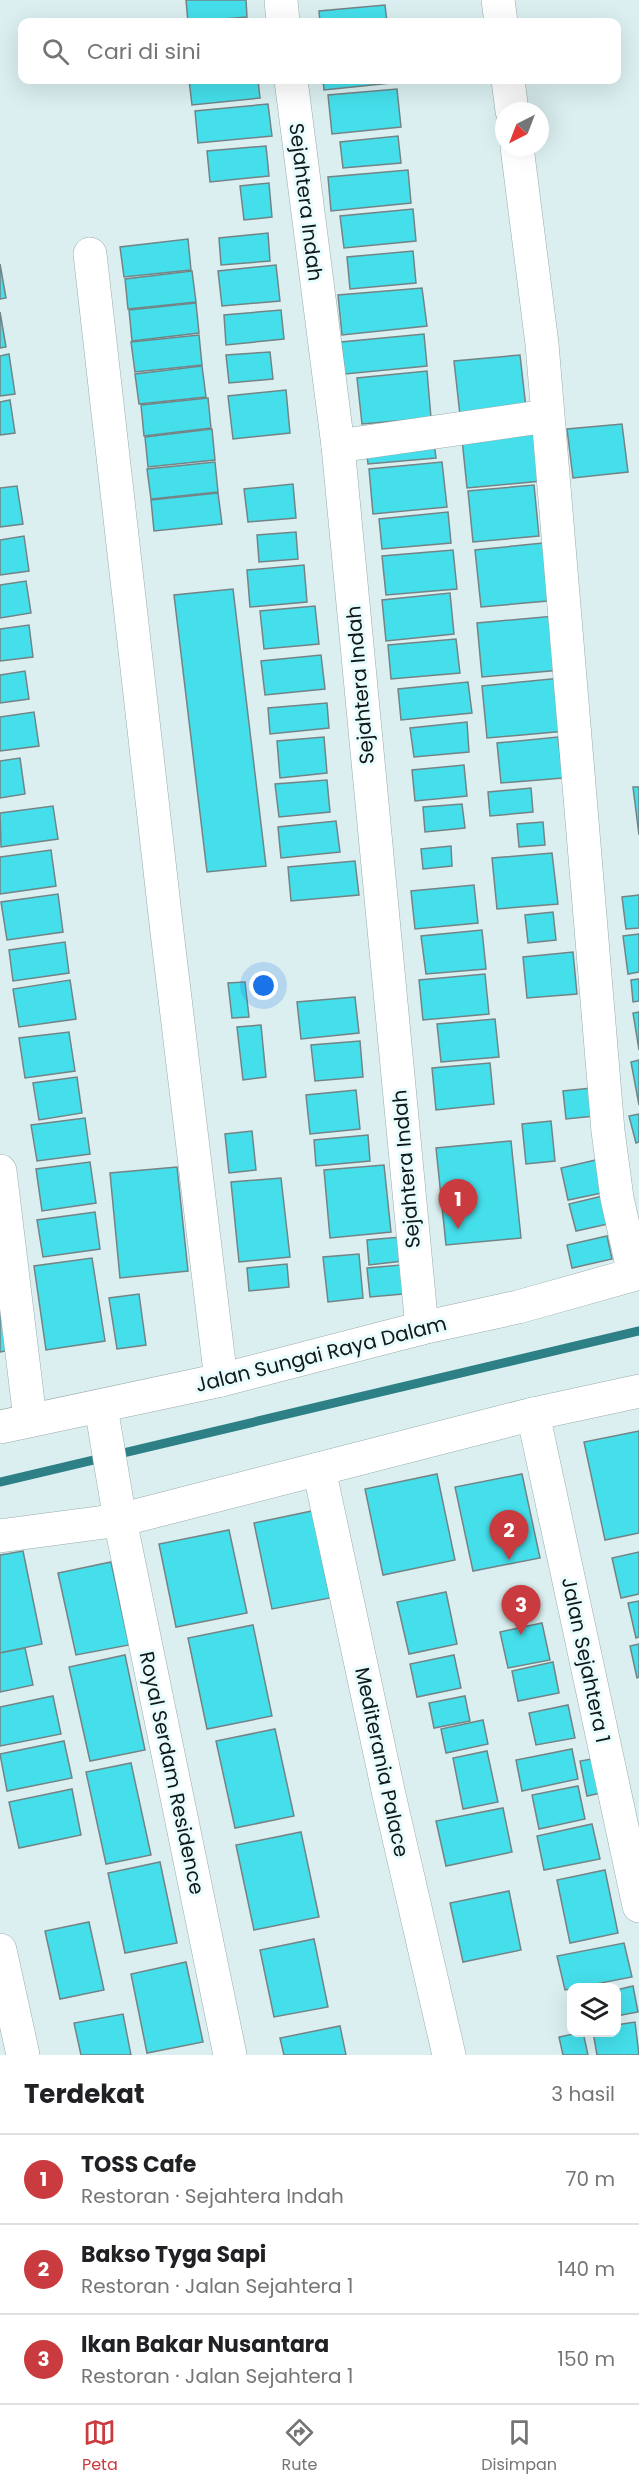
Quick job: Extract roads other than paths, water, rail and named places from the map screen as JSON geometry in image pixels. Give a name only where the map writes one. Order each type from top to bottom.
[{"type":"street","points":[[280,0],[282,18]]},
{"type":"street","points":[[498,0],[500,18]]},
{"type":"street","name":"Sejahtera Indah","points":[[292,84],[338,446],[422,1328]]},
{"type":"street","points":[[509,84],[511,102]]},
{"type":"street","points":[[518,156],[542,344],[608,1131],[617,1198],[637,1273]]},
{"type":"street","points":[[90,254],[167,932],[221,1380]]},
{"type":"street","points":[[338,446],[547,416]]},
{"type":"street","points":[[0,1171],[15,1423]]},
{"type":"street","name":"Jalan Sungai Raya Dalam","points":[[15,1423],[104,1418],[221,1380],[422,1328],[518,1307],[637,1273]]},
{"type":"street","points":[[0,1536],[118,1505],[319,1469],[533,1414],[639,1391]]},
{"type":"street","name":"Jalan Sejahtera 1","points":[[533,1414],[639,1906]]},
{"type":"street","name":"Royal Serdam Residence","points":[[104,1418],[118,1505],[230,2055]]},
{"type":"street","name":"Mediterania Palace","points":[[319,1469],[389,1795],[449,2055]]},
{"type":"street","points":[[0,1950],[23,2055]]},
{"type":"waterway","points":[[0,1482],[639,1331]]},
{"type":"place","name":"TOSS Cafe","points":[[458,1229]]},
{"type":"place","name":"Bakso Tyga Sapi","points":[[509,1560]]},
{"type":"place","name":"Ikan Bakar Nusantara","points":[[521,1635]]}]
